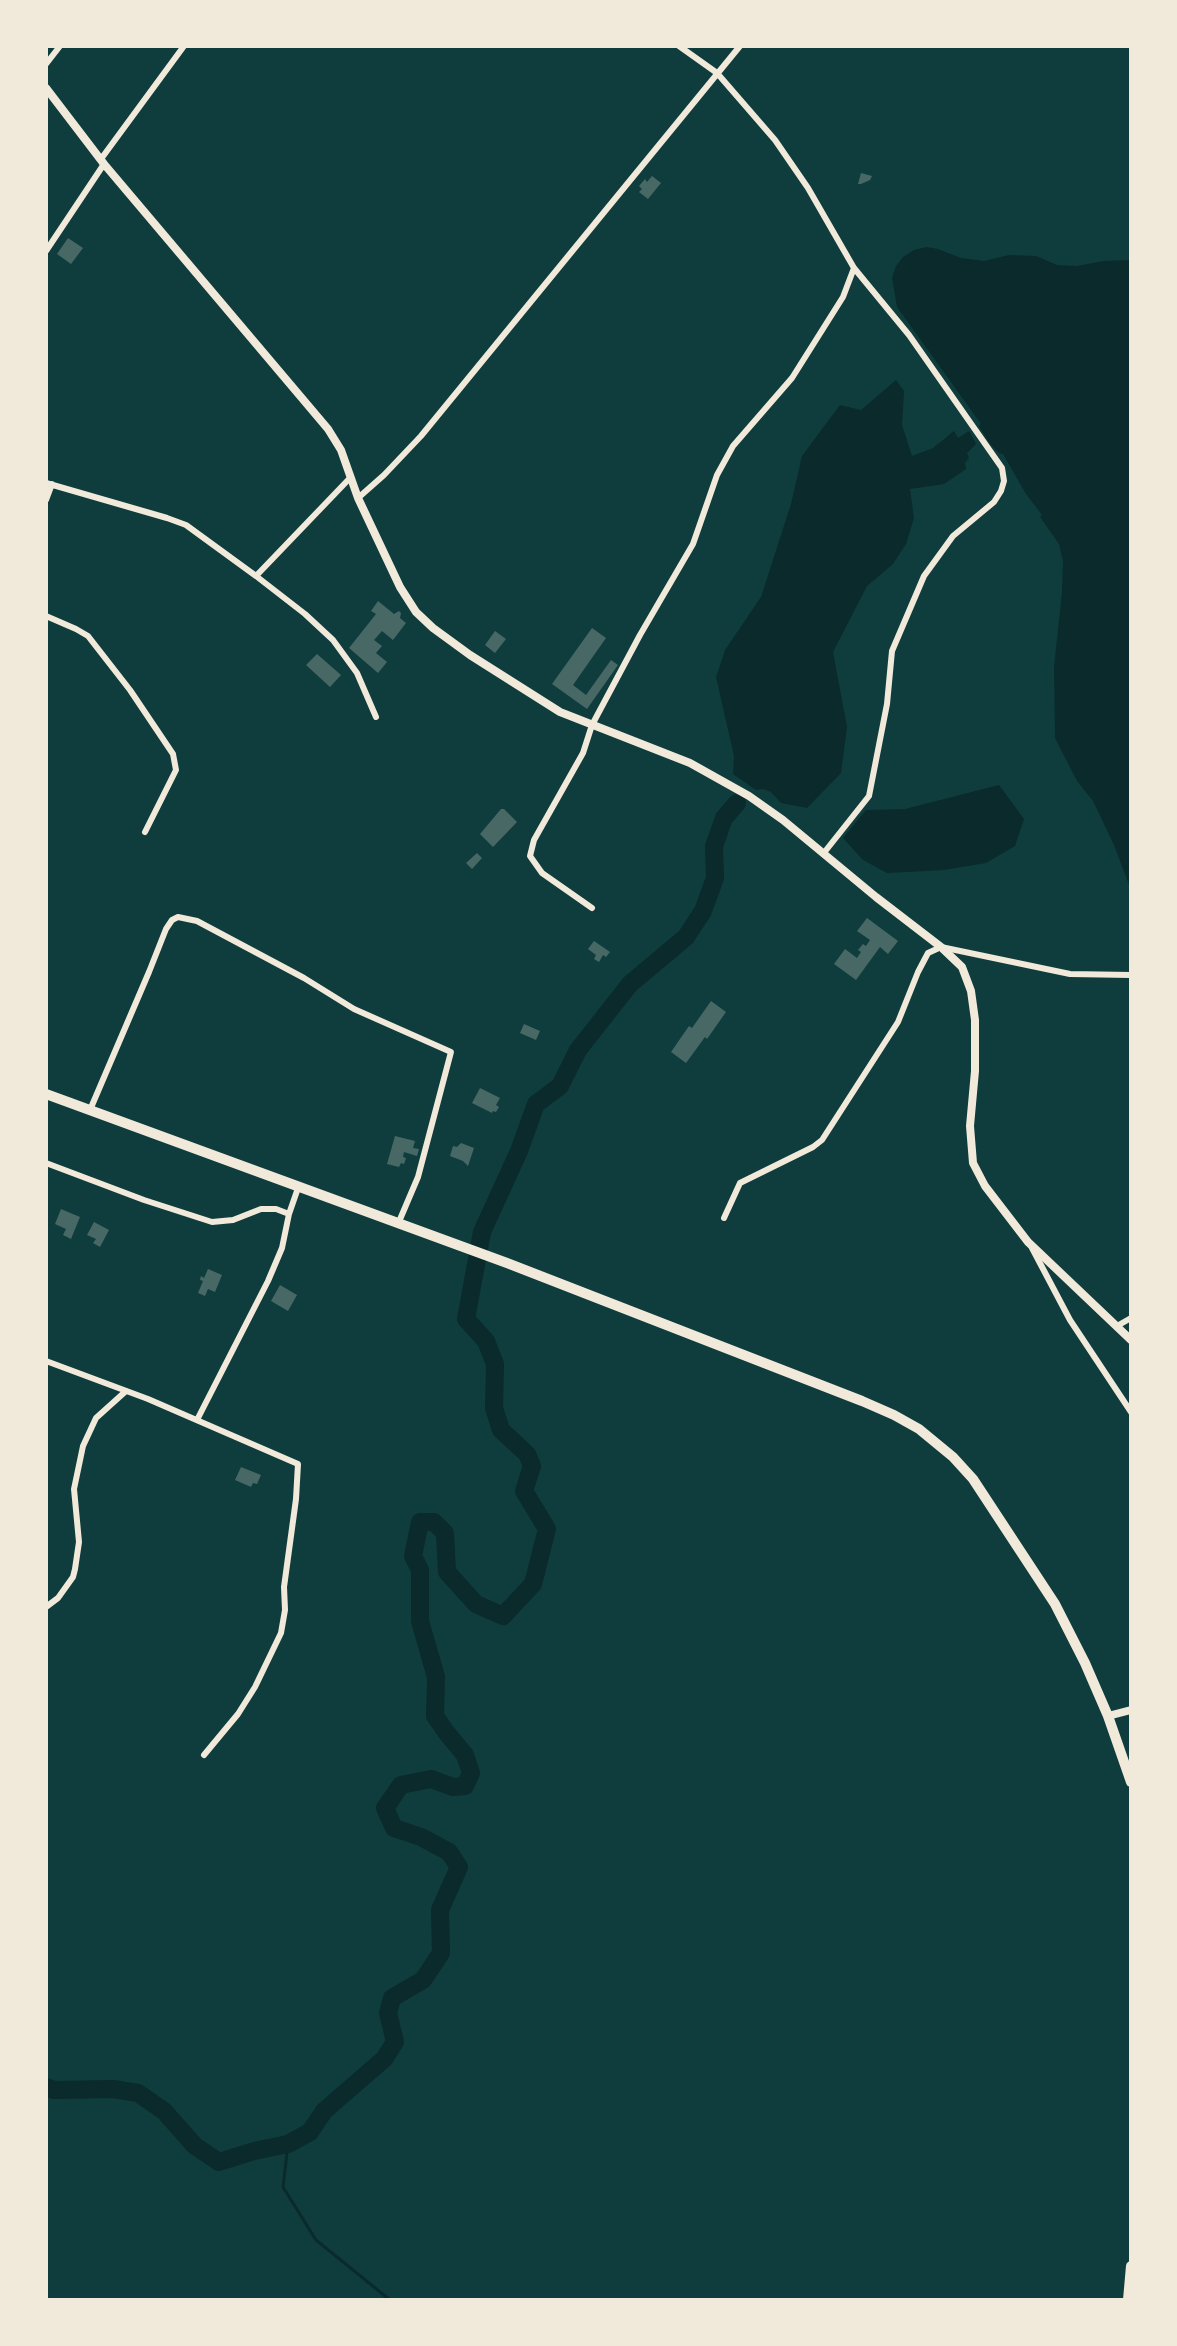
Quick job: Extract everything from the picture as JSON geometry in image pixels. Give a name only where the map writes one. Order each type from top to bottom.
[{"type":"main road","points":[[46,1094],[507,1263],[862,1401],[919,1429],[953,1457],[973,1479],[1067,1626],[1108,1716],[1131,1782]]},
{"type":"main road","points":[[1128,2300],[1131,2266]]},
{"type":"street","points":[[46,64],[60,46]]},
{"type":"street","points":[[46,251],[102,162],[184,46]]},
{"type":"street","points":[[679,46],[717,73],[775,140],[854,268],[909,335],[1002,468],[1004,481],[994,502],[953,536],[924,576],[892,651],[887,704],[869,796],[823,854]]},
{"type":"street","points":[[358,498],[421,436],[740,46]]},
{"type":"street","points":[[46,88],[102,162],[328,429],[341,450],[358,498],[400,587],[416,612],[470,655],[560,712],[690,763],[749,796],[783,820],[962,967],[971,991],[975,1020],[975,1071],[970,1126],[973,1163],[985,1186],[1028,1242],[1131,1340]]},
{"type":"street","points":[[592,908],[542,873],[530,856],[534,840],[583,753],[592,725],[640,635],[693,544],[717,475],[733,446],[792,378],[843,297],[854,268]]},
{"type":"street","points":[[256,576],[350,478]]},
{"type":"street","points":[[46,500],[49,484],[186,525],[305,614],[333,640],[357,673],[376,717]]},
{"type":"street","points":[[46,616],[88,636],[130,690],[173,754],[176,770],[145,832]]},
{"type":"street","points":[[90,1110],[166,929],[178,917],[197,921],[304,978],[354,1009],[451,1052],[418,1177],[398,1224]]},
{"type":"street","points":[[724,1218],[740,1183],[822,1140],[898,1022],[928,953],[941,947],[1070,974],[1131,975]]},
{"type":"street","points":[[46,1163],[212,1222],[233,1220],[261,1209],[276,1209],[289,1214]]},
{"type":"street","points":[[197,1420],[268,1281],[282,1248],[298,1188]]},
{"type":"street","points":[[1028,1242],[1070,1320],[1131,1412]]},
{"type":"street","points":[[1117,1326],[1131,1318]]},
{"type":"street","points":[[46,1361],[197,1420],[298,1464],[281,1633],[238,1714],[204,1755]]},
{"type":"street","points":[[46,1607],[58,1598],[73,1577],[79,1542],[74,1489],[83,1446],[96,1418],[126,1391]]},
{"type":"street","points":[[1108,1716],[1131,1710]]},
{"type":"water","points":[[927,247],[961,258],[984,261],[1009,255],[1036,256],[1057,265],[1077,266],[1131,260],[1131,890],[1093,801],[1077,781],[1055,738],[1054,667],[1063,561],[1059,544],[1003,454],[990,444],[979,426],[981,424],[897,307],[892,278],[896,266],[914,250]]},
{"type":"water","points":[[896,380],[904,391],[902,425],[912,456],[933,448],[954,431],[958,438],[969,431],[976,444],[967,453],[966,469],[944,484],[910,489],[914,518],[906,544],[893,564],[867,586],[833,652],[847,727],[841,773],[807,808],[781,803],[771,792],[756,790],[733,774],[734,756],[716,677],[725,650],[761,597],[791,504],[802,456],[840,405],[861,410]]},
{"type":"water","points":[[999,785],[1024,819],[1015,846],[986,863],[944,870],[887,873],[863,860],[843,838],[866,810],[905,809]]},
{"type":"building","points":[[861,173],[872,176],[870,180],[858,184]]},
{"type":"building","points":[[652,176],[661,183],[648,199],[639,192],[642,189],[639,186]]},
{"type":"building","points":[[68,238],[83,248],[71,264],[57,254]]},
{"type":"building","points":[[378,601],[394,614],[399,611],[400,618],[406,623],[393,640],[382,631],[374,640],[382,646],[376,653],[387,662],[378,673],[349,648],[376,614],[371,611]]},
{"type":"building","points":[[592,628],[606,638],[573,685],[586,695],[611,660],[618,665],[587,709],[552,684]]},
{"type":"building","points":[[495,631],[506,639],[495,653],[485,645]]},
{"type":"building","points":[[317,654],[341,675],[330,687],[306,665]]},
{"type":"building","points":[[501,809],[517,822],[493,847],[480,834]]},
{"type":"building","points":[[477,853],[482,858],[472,869],[466,863]]},
{"type":"building","points":[[867,918],[898,941],[888,954],[880,947],[856,980],[834,964],[845,949],[857,958],[861,952],[858,950],[863,944],[866,946],[870,940],[857,931]]},
{"type":"building","points":[[594,941],[610,952],[606,957],[603,955],[599,962],[588,949]]},
{"type":"building","points":[[711,1001],[726,1012],[686,1063],[671,1052]]},
{"type":"building","points":[[524,1024],[540,1031],[536,1040],[520,1033]]},
{"type":"building","points":[[480,1088],[500,1098],[496,1112],[472,1103]]},
{"type":"building","points":[[395,1136],[415,1141],[413,1148],[419,1149],[417,1156],[404,1152],[404,1164],[401,1163],[399,1167],[387,1164]]},
{"type":"building","points":[[461,1143],[474,1148],[468,1166],[450,1156],[453,1146]]},
{"type":"building","points":[[61,1209],[80,1217],[71,1239],[63,1235],[66,1229],[55,1224]]},
{"type":"building","points":[[94,1222],[109,1230],[100,1247],[93,1243],[96,1239],[87,1235]]},
{"type":"building","points":[[208,1269],[222,1275],[215,1292],[208,1289],[205,1296],[198,1293],[203,1281],[200,1280],[201,1276],[204,1278]]},
{"type":"building","points":[[280,1285],[297,1295],[288,1311],[271,1301]]},
{"type":"building","points":[[241,1467],[261,1475],[257,1484],[253,1483],[251,1487],[235,1480]]},
{"type":"waterway","points":[[46,2087],[54,2090],[113,2089],[138,2093],[164,2111],[195,2146],[219,2162],[288,2144],[310,2132],[324,2111],[384,2059],[395,2042],[388,2013],[392,1998],[423,1980],[441,1953],[440,1910],[459,1867],[449,1852],[421,1837],[394,1828],[385,1808],[401,1785],[431,1779],[453,1787],[465,1786],[471,1773],[465,1755],[435,1716],[436,1677],[420,1621],[420,1570],[413,1556],[420,1522],[434,1522],[445,1533],[447,1572],[476,1604],[503,1616],[533,1584],[547,1529],[524,1491],[532,1466],[527,1454],[501,1430],[494,1408],[495,1364],[486,1341],[466,1319],[482,1232],[519,1151],[536,1104],[560,1086],[578,1050],[630,984],[686,937],[703,911],[715,878],[714,846],[724,818],[737,803]]},
{"type":"waterway","points":[[288,2144],[283,2187],[316,2240],[390,2300]]}]
